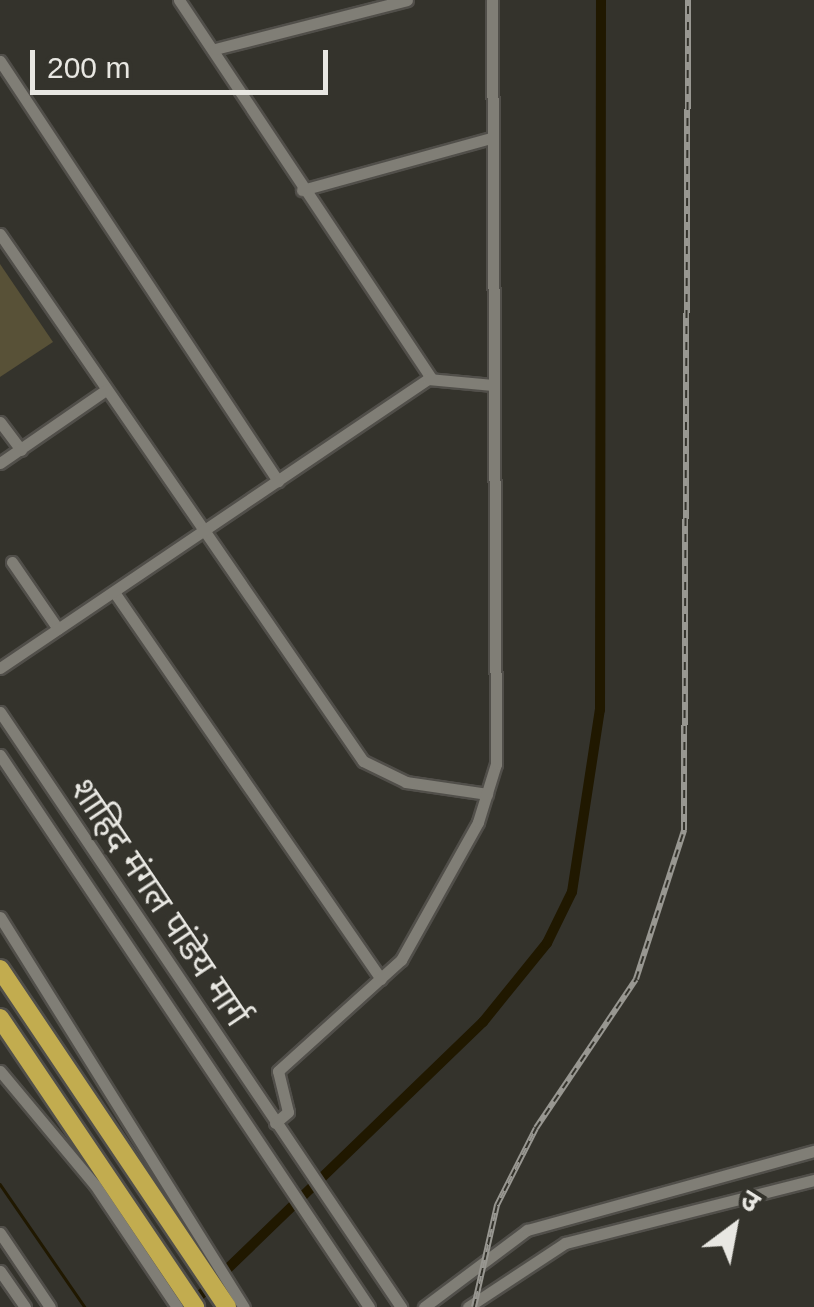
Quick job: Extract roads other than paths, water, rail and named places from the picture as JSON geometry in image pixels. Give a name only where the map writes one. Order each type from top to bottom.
[{"type":"highway","points":[[0,969],[171,1208],[227,1307]]},
{"type":"highway","points":[[0,1018],[139,1238],[195,1307]]},
{"type":"street","points":[[179,0],[215,48],[302,190],[431,378]]},
{"type":"street","points":[[215,48],[407,0]]},
{"type":"street","points":[[278,1127],[288,1112],[278,1071],[382,979],[438,901],[487,794],[496,764],[492,0]]},
{"type":"street","points":[[0,61],[278,481]]},
{"type":"street","points":[[302,190],[491,138]]},
{"type":"street","points":[[0,234],[363,762],[406,782],[487,794]]},
{"type":"street","points":[[0,668],[114,592],[202,525],[278,481],[431,378],[493,384]]},
{"type":"street","points":[[0,464],[106,390]]},
{"type":"street","points":[[0,422],[20,450]]},
{"type":"street","points":[[12,562],[58,629]]},
{"type":"street","points":[[114,592],[382,979]]},
{"type":"street","name":"शाहिद मंगल पांडेय मार्ग","points":[[0,712],[402,1307]]},
{"type":"street","points":[[0,754],[369,1307]]},
{"type":"street","points":[[0,917],[171,1208],[244,1307]]},
{"type":"street","points":[[171,1011],[193,1000]]},
{"type":"street","points":[[0,1072],[139,1238],[177,1307]]},
{"type":"street","points":[[424,1307],[527,1230],[814,1151]]},
{"type":"street","points":[[468,1307],[566,1243],[814,1180]]},
{"type":"street","points":[[0,1233],[50,1307]]},
{"type":"street","points":[[0,1271],[5,1289],[20,1305]]},
{"type":"waterway","points":[[191,1304],[483,1022],[547,943],[572,892],[600,710],[601,0]]},
{"type":"waterway","points":[[0,1184],[85,1307]]},
{"type":"railway","points":[[474,1307],[497,1205],[536,1128],[636,979],[684,830],[688,0]]}]
